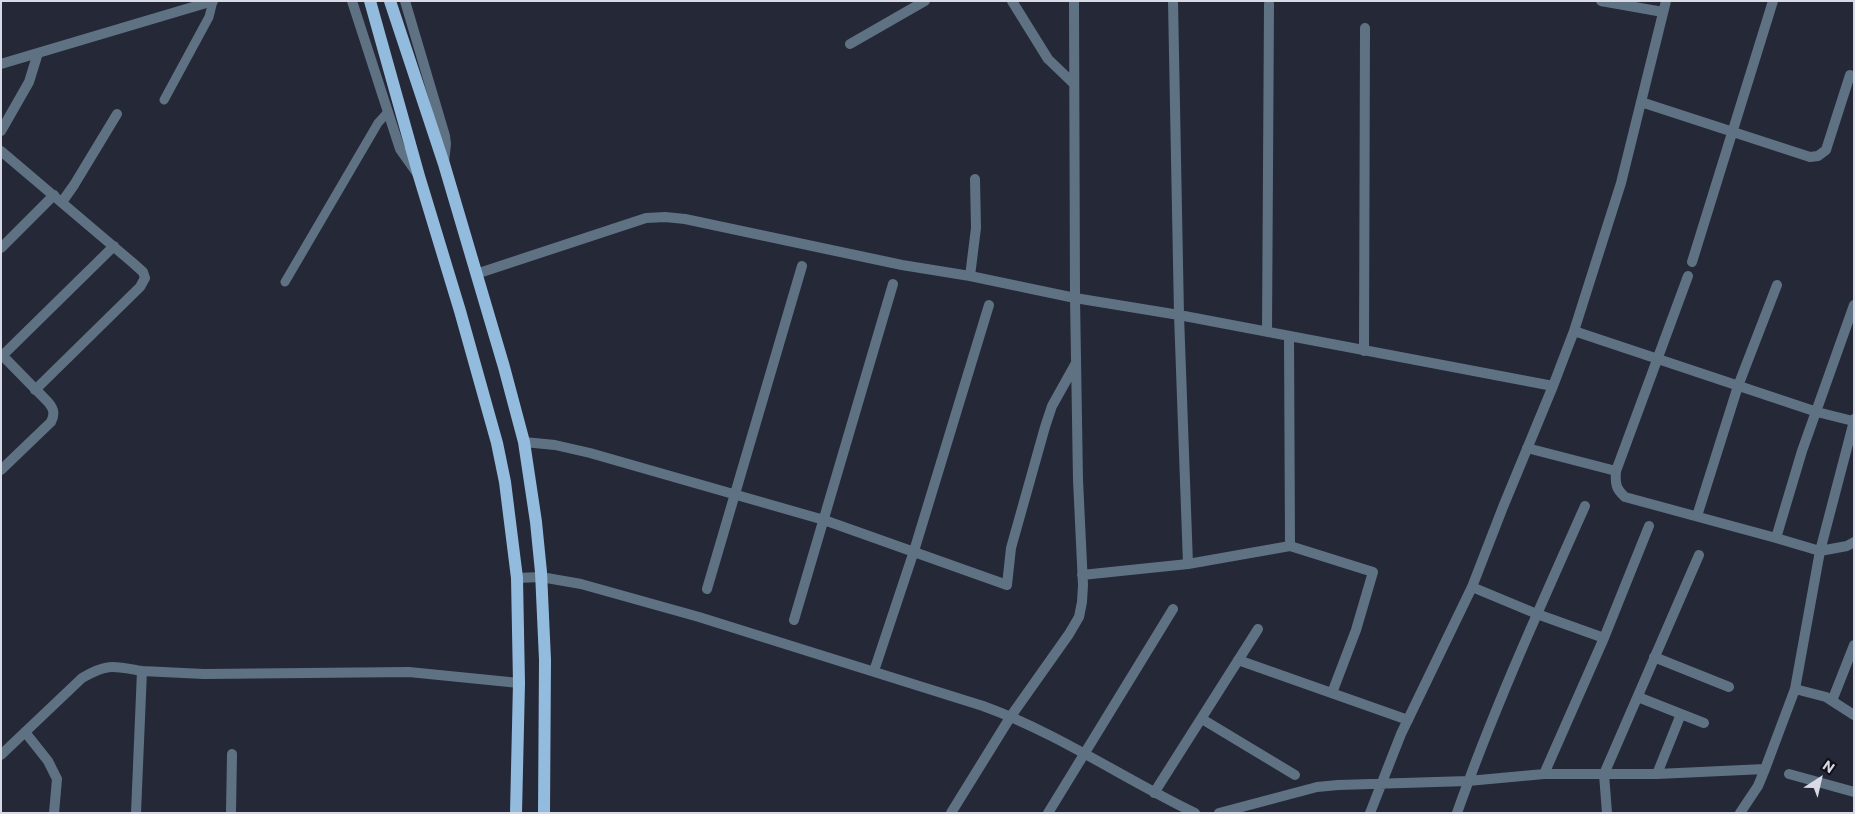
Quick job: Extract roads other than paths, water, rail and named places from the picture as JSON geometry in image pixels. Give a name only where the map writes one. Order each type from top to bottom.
[{"type":"main road","points":[[370,1],[419,176],[460,311],[497,443],[505,482],[517,578],[516,813]]},
{"type":"main road","points":[[390,1],[444,164],[504,367],[524,442],[536,522],[541,577],[545,660],[544,813]]},
{"type":"street","points":[[1,64],[213,1]]},
{"type":"street","points":[[352,1],[400,149],[419,176]]},
{"type":"street","points":[[405,1],[446,144],[444,164]]},
{"type":"street","points":[[850,44],[926,1]]},
{"type":"street","points":[[1012,1],[1048,59],[1073,83]]},
{"type":"street","points":[[951,813],[1011,716],[1069,634],[1079,616],[1082,602],[1075,298],[1074,1]]},
{"type":"street","points":[[1173,1],[1179,315],[1188,564]]},
{"type":"street","points":[[1601,1],[1663,12]]},
{"type":"street","points":[[1370,813],[1408,720],[1472,587],[1574,330],[1621,183],[1666,1]]},
{"type":"street","points":[[1692,262],[1773,1]]},
{"type":"street","points":[[1267,332],[1269,4]]},
{"type":"street","points":[[1364,351],[1365,28]]},
{"type":"street","points":[[1,130],[29,82],[38,53]]},
{"type":"street","points":[[1641,102],[1810,157],[1818,156],[1826,150],[1850,75]]},
{"type":"street","points":[[1,248],[74,186],[117,114]]},
{"type":"street","points":[[1,151],[114,246],[143,272],[145,278],[144,283],[35,390]]},
{"type":"street","points":[[970,276],[976,228],[975,178]]},
{"type":"street","points":[[476,274],[548,252],[646,218],[685,219],[902,265],[970,276],[1075,298],[1179,315],[1553,386]]},
{"type":"street","points":[[1,470],[51,422],[54,414],[52,407],[2,356],[114,246]]},
{"type":"street","points":[[707,589],[733,495],[802,266]]},
{"type":"street","points":[[1688,276],[1656,358],[1616,471],[1615,483],[1618,491],[1626,497],[1820,551],[1846,546],[1854,542]]},
{"type":"street","points":[[794,620],[893,284]]},
{"type":"street","points":[[1697,516],[1738,386],[1777,285]]},
{"type":"street","points":[[874,671],[914,551],[989,304]]},
{"type":"street","points":[[1776,538],[1802,451],[1854,305]]},
{"type":"street","points":[[1574,330],[1817,412],[1854,421],[1820,551],[1796,688],[1758,786],[1740,813]]},
{"type":"street","points":[[1289,337],[1290,546]]},
{"type":"street","points":[[524,442],[571,448],[824,520],[1007,585],[1011,548],[1045,427],[1052,406],[1076,362]]},
{"type":"street","points":[[1527,448],[1616,471]]},
{"type":"street","points":[[1456,813],[1537,614],[1585,506]]},
{"type":"street","points":[[1544,774],[1604,638],[1649,526]]},
{"type":"street","points":[[1082,575],[1188,564],[1290,546],[1373,572],[1356,630],[1332,693]]},
{"type":"street","points":[[1607,813],[1604,774],[1699,555]]},
{"type":"street","points":[[517,578],[541,577],[561,579],[590,586],[874,671],[1011,716],[1154,794],[1195,813]]},
{"type":"street","points":[[1472,587],[1537,614],[1604,638]]},
{"type":"street","points":[[1048,813],[1173,609]]},
{"type":"street","points":[[1154,794],[1258,628]]},
{"type":"street","points":[[1832,701],[1854,645]]},
{"type":"street","points":[[1654,657],[1729,687]]},
{"type":"street","points":[[1238,660],[1408,720]]},
{"type":"street","points":[[1,755],[74,684],[96,669],[111,666],[204,674],[409,672],[518,683]]},
{"type":"street","points":[[136,813],[142,670]]},
{"type":"street","points":[[1796,688],[1814,692],[1854,714]]},
{"type":"street","points":[[1638,697],[1704,723]]},
{"type":"street","points":[[1657,774],[1681,714]]},
{"type":"street","points":[[1202,719],[1295,775]]},
{"type":"street","points":[[25,732],[48,761],[57,779],[54,813]]},
{"type":"street","points":[[232,754],[232,813]]},
{"type":"street","points":[[1222,813],[1317,788],[1362,784],[1468,781],[1544,774],[1657,774],[1765,769]]},
{"type":"street","points":[[1789,774],[1854,792]]},
{"type":"lane","points":[[164,100],[209,17],[213,1]]},
{"type":"lane","points":[[285,282],[378,123],[388,112]]}]
